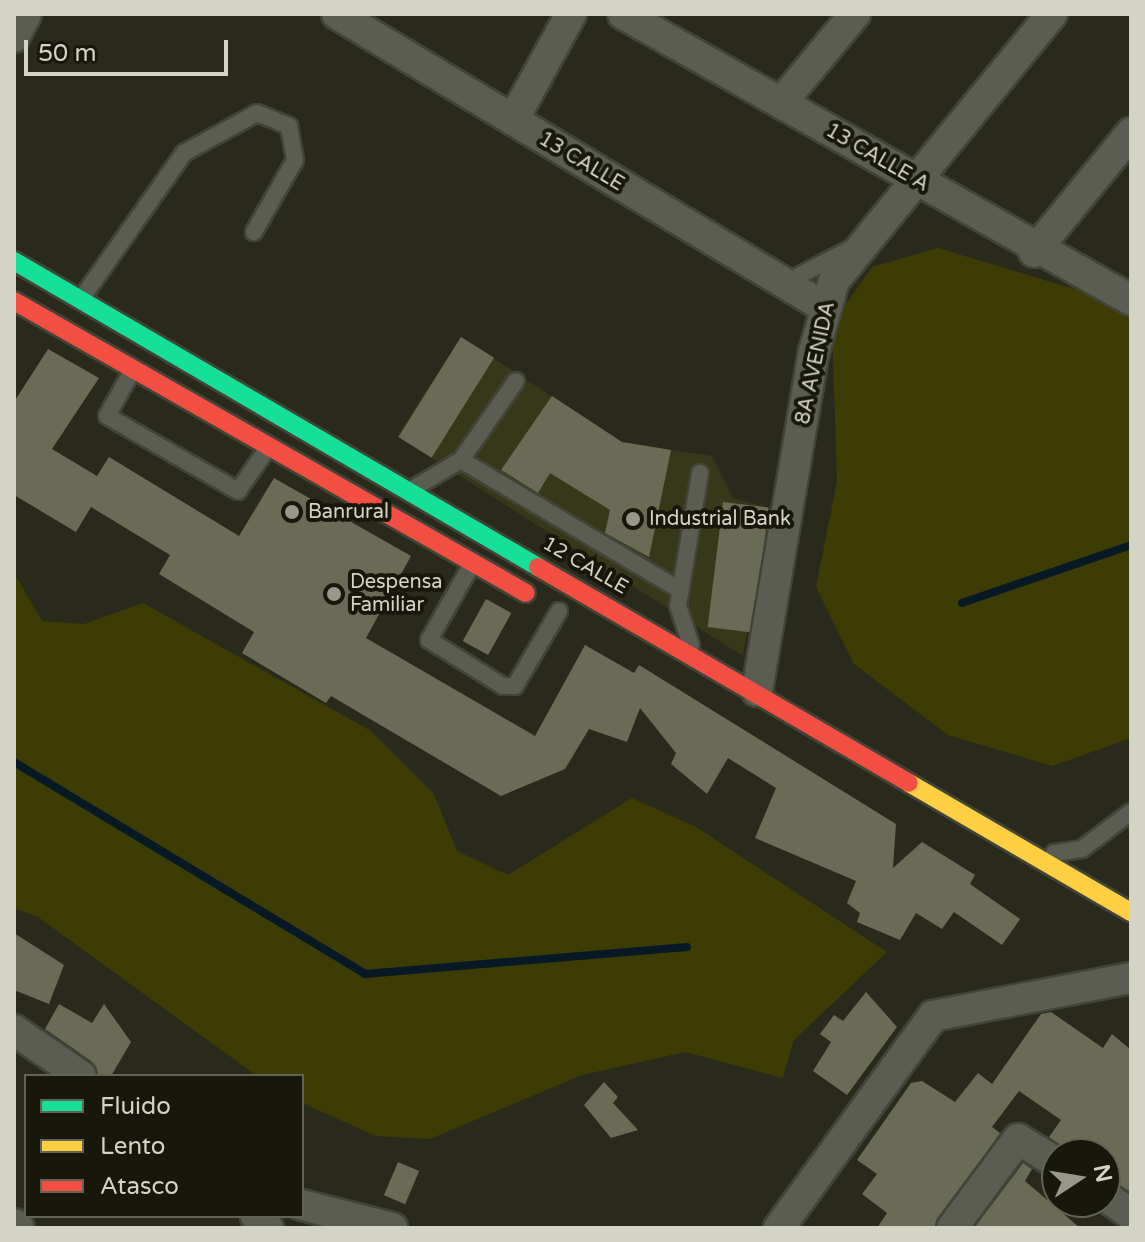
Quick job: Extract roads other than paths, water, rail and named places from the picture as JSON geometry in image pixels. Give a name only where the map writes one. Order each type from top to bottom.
[{"type":"main road","name":"12 CALLE","points":[[14,261],[1036,851],[1131,912]]},
{"type":"main road","points":[[14,301],[566,615]]},
{"type":"main road","points":[[980,850],[1073,904]]},
{"type":"street","name":"13 CALLE","points":[[337,14],[826,308]]},
{"type":"street","points":[[513,120],[571,14]]},
{"type":"street","name":"13 CALLE A","points":[[623,14],[658,22],[781,103],[919,181],[1034,252],[1131,300]]},
{"type":"street","points":[[781,103],[855,14]]},
{"type":"street","name":"8A AVENIDA","points":[[757,691],[826,308],[834,281],[919,181],[1052,14]]},
{"type":"street","points":[[1034,252],[1131,133]]},
{"type":"street","points":[[779,1228],[933,1016],[1131,978]]},
{"type":"street","points":[[14,1030],[78,1074]]},
{"type":"street","points":[[952,1228],[1014,1141],[1041,1155]]},
{"type":"street","points":[[304,1206],[392,1228]]},
{"type":"street","points":[[14,1224],[19,1228]]},
{"type":"lane","points":[[80,300],[184,153],[257,113],[289,126],[295,160],[254,232]]},
{"type":"lane","points":[[783,284],[865,242]]},
{"type":"lane","points":[[133,370],[107,416],[225,484],[240,491],[269,446]]},
{"type":"lane","points":[[410,491],[461,460],[516,381]]},
{"type":"lane","points":[[461,460],[680,590]]},
{"type":"lane","points":[[694,654],[678,606],[700,473]]},
{"type":"lane","points":[[473,562],[429,640],[503,686],[515,686],[566,615]]},
{"type":"lane","points":[[1036,851],[1079,851],[1128,819]]},
{"type":"waterway","points":[[962,603],[1131,545]]},
{"type":"waterway","points":[[14,762],[365,974],[687,947]]},
{"type":"place","name":"Banrural","points":[[292,512]]},
{"type":"place","name":"Industrial Bank","points":[[633,519]]},
{"type":"place","name":"Despensa Familiar","points":[[334,594]]}]
